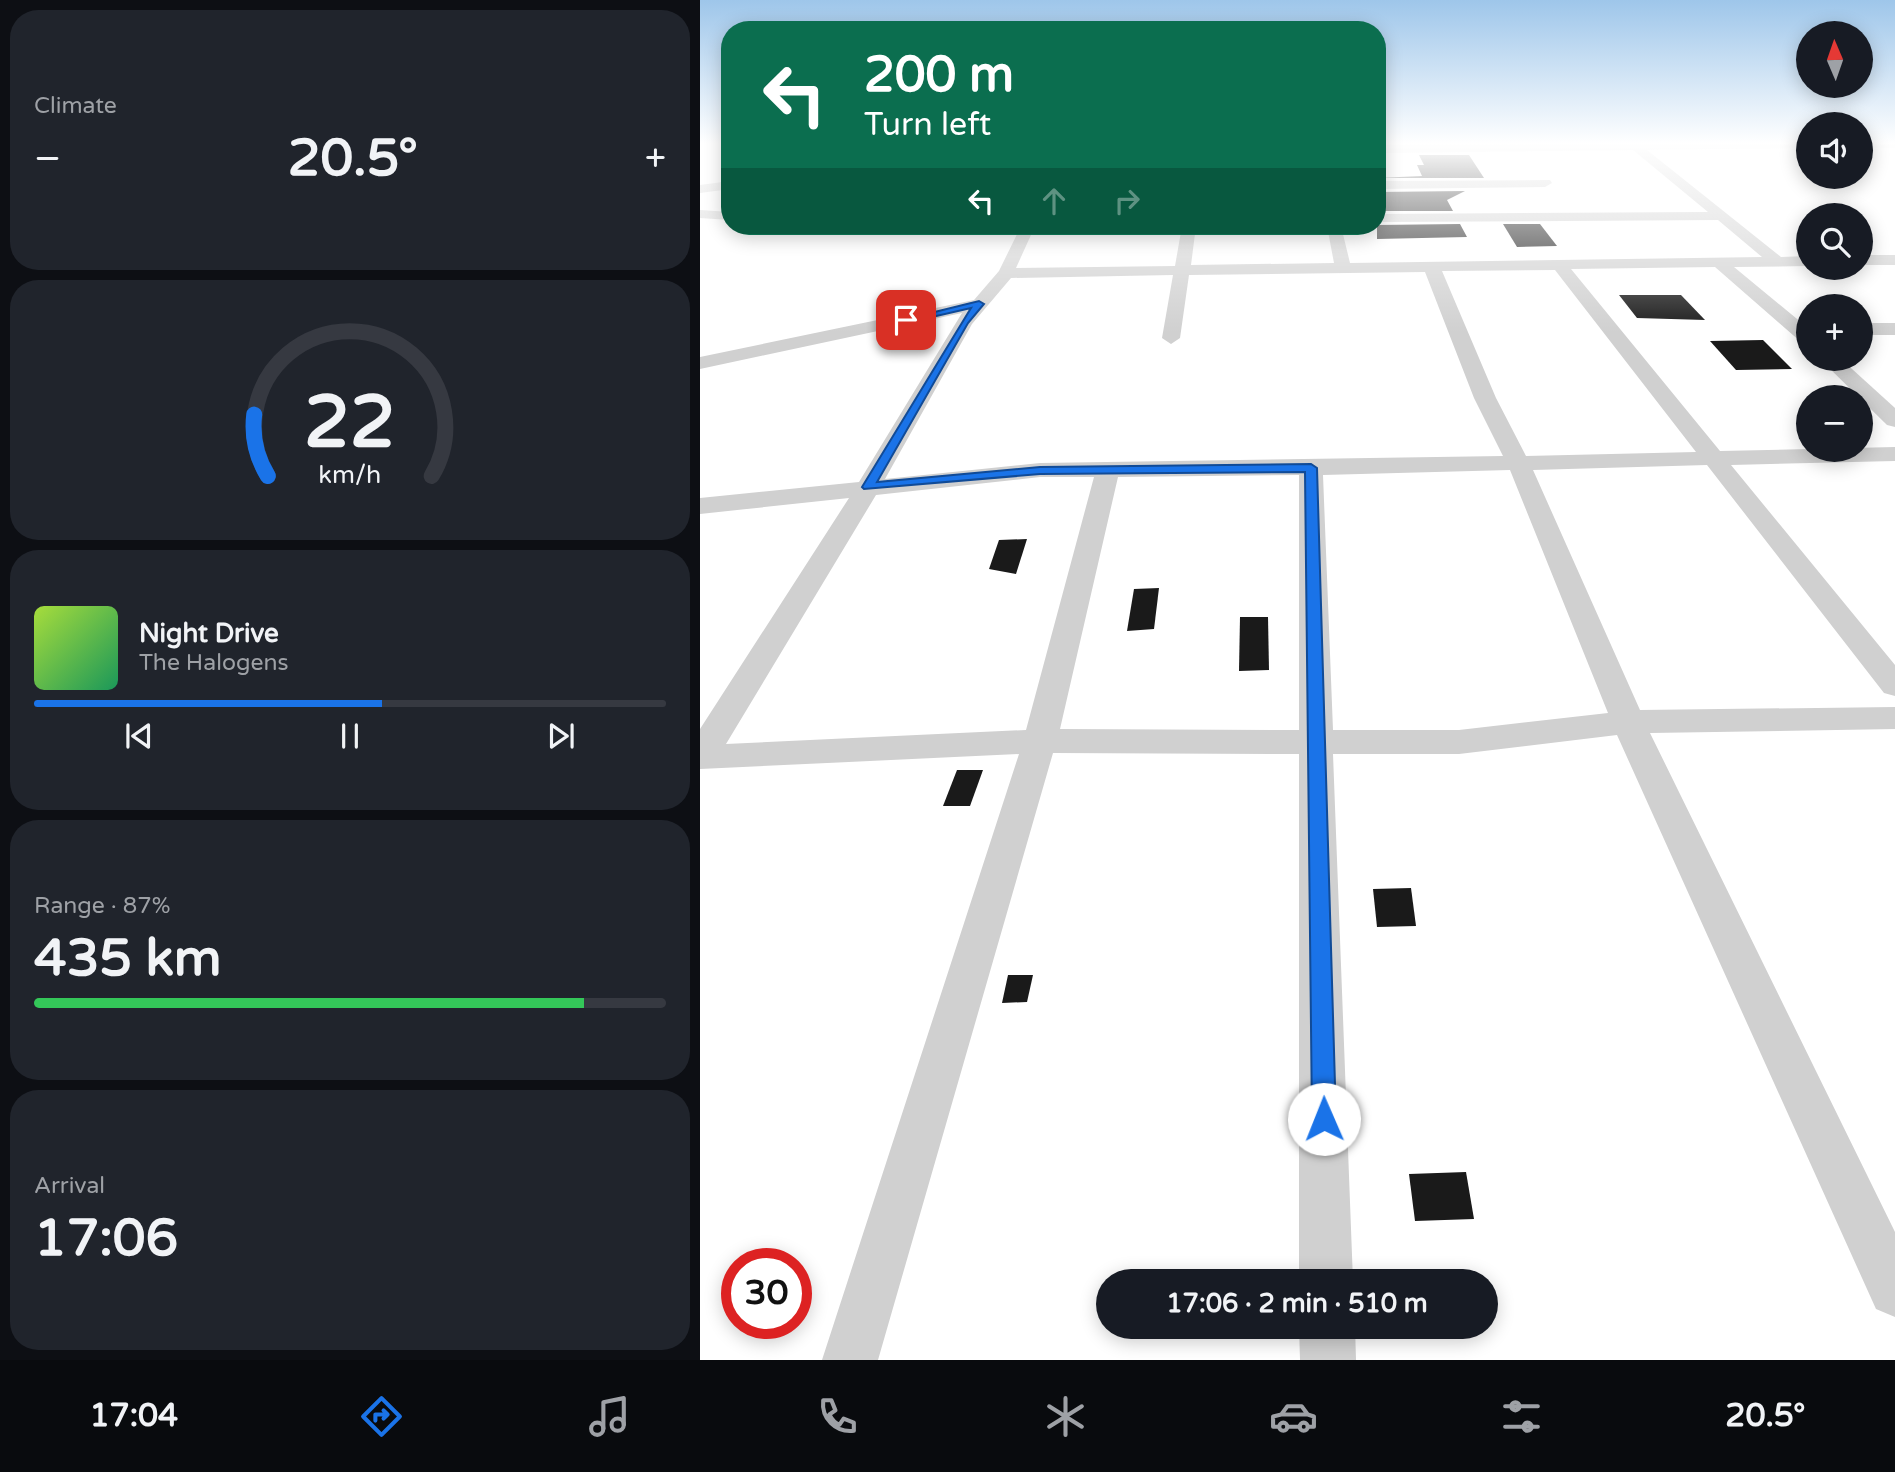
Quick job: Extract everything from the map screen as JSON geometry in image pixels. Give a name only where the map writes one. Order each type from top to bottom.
[{"type":"street","points":[[1566,206],[1575,216]]},
{"type":"street","points":[[1711,206],[1777,261]]},
{"type":"street","points":[[700,215],[721,214]]},
{"type":"street","points":[[1386,218],[1723,216]]},
{"type":"street","points":[[700,757],[868,487],[964,322],[1006,273],[1024,235]]},
{"type":"street","points":[[1171,338],[1187,235]]},
{"type":"street","points":[[1336,235],[1343,270]]},
{"type":"street","points":[[1873,260],[1895,260]]},
{"type":"street","points":[[1006,273],[1561,267],[1796,261]]},
{"type":"street","points":[[1721,264],[1796,326]]},
{"type":"street","points":[[1561,267],[1895,685]]},
{"type":"street","points":[[1432,268],[1485,398],[1518,462],[1628,722],[1895,1290]]},
{"type":"street","points":[[700,363],[979,304]]},
{"type":"street","points":[[1873,329],[1895,329]]},
{"type":"street","points":[[1844,371],[1891,412]]},
{"type":"street","points":[[700,506],[1040,470],[1311,468],[1895,453]]},
{"type":"street","points":[[1311,468],[1326,1269]]},
{"type":"street","points":[[850,1360],[1040,741],[1108,469]]},
{"type":"street","points":[[700,757],[1040,741],[1459,742],[1628,722],[1895,718]]},
{"type":"street","points":[[1327,1339],[1328,1360]]},
{"type":"building","points":[[1386,206],[1451,206],[1453,211],[1386,211]]},
{"type":"building","points":[[1460,224],[1467,237],[1377,239],[1377,235],[1386,235],[1386,225]]},
{"type":"building","points":[[1503,224],[1540,224],[1557,246],[1517,247]]},
{"type":"building","points":[[1619,295],[1681,295],[1705,320],[1637,318]]},
{"type":"building","points":[[1763,340],[1792,369],[1736,370],[1710,341]]},
{"type":"building","points":[[1027,539],[1016,574],[989,569],[999,540]]},
{"type":"building","points":[[1159,588],[1154,629],[1127,631],[1134,589]]},
{"type":"building","points":[[1240,617],[1268,617],[1269,670],[1239,671]]},
{"type":"building","points":[[957,770],[983,770],[970,806],[943,806]]},
{"type":"building","points":[[1411,888],[1416,926],[1377,927],[1373,889]]},
{"type":"building","points":[[1008,975],[1033,975],[1027,1002],[1002,1003]]},
{"type":"building","points":[[1466,1172],[1474,1219],[1415,1221],[1409,1174]]},
{"type":"route","points":[[906,320],[979,304],[964,322],[868,487],[1040,470],[1311,468],[1324,1119]]}]
